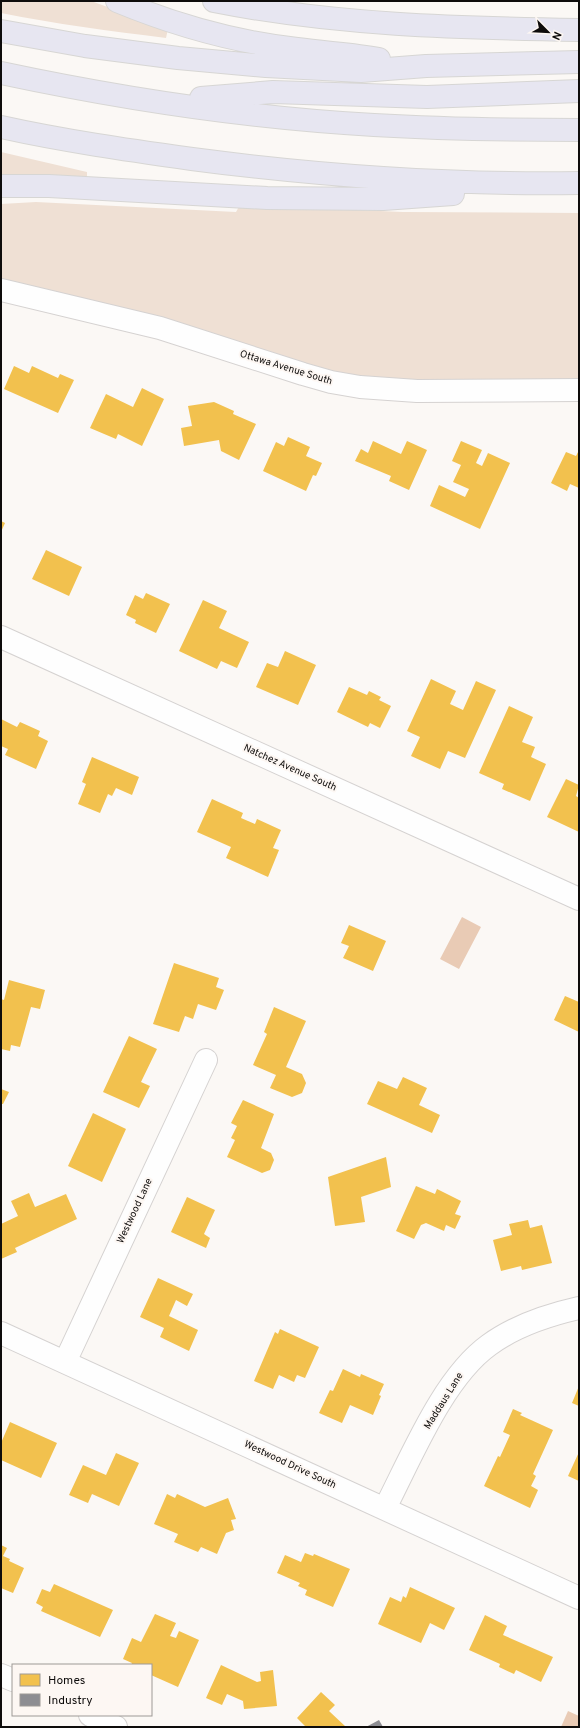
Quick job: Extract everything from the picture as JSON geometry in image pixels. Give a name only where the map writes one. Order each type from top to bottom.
[{"type":"highway","points":[[117,1],[173,22],[229,37],[296,49],[363,56],[426,66]]},
{"type":"highway","points":[[214,1],[283,13],[354,21],[520,29],[579,30]]},
{"type":"highway","points":[[1,31],[86,46],[178,58],[266,66],[361,71],[426,66],[579,62]]},
{"type":"highway","points":[[1,73],[99,92],[240,112],[373,125],[499,130],[579,130]]},
{"type":"highway","points":[[162,101],[273,92],[427,97],[579,91]]},
{"type":"highway","points":[[1,127],[152,154],[246,166],[339,175],[437,181],[579,184]]},
{"type":"highway","points":[[1,186],[49,186],[267,198],[384,199],[579,184]]},
{"type":"street","name":"Ottawa Avenue South","points":[[1,290],[160,328],[331,382],[360,387],[417,391],[579,390]]},
{"type":"street","name":"Natchez Avenue South","points":[[1,637],[579,899]]},
{"type":"street","name":"Westwood Lane","points":[[65,1362],[206,1060]]},
{"type":"street","name":"Maddaus Lane","points":[[384,1508],[437,1408],[454,1380],[469,1362],[489,1345],[507,1334],[556,1313],[579,1308]]},
{"type":"street","name":"Westwood Drive South","points":[[1,1334],[579,1598]]},
{"type":"street","points":[[1,1674],[12,1680]]},
{"type":"street","points":[[92,1716],[116,1727]]},
{"type":"shaded area","points":[[1,1],[91,1],[168,29],[166,38],[42,21],[1,13]]},
{"type":"shaded area","points":[[1,152],[87,172],[87,180],[1,176]]},
{"type":"shaded area","points":[[36,202],[236,212],[240,205],[403,212],[579,213],[579,380],[408,380],[370,378],[330,371],[135,311],[1,280],[1,204]]},
{"type":"shaded area","points":[[462,917],[481,927],[459,969],[440,959]]},
{"type":"shaded area","points":[[568,1711],[579,1716],[579,1727],[561,1727]]},
{"type":"building: Homes","points":[[14,366],[29,373],[32,366],[58,378],[60,374],[74,380],[58,413],[4,389]]},
{"type":"building: Homes","points":[[142,388],[164,399],[142,446],[118,434],[116,439],[90,428],[106,394],[133,407]]},
{"type":"building: Homes","points":[[214,402],[234,411],[233,414],[256,424],[239,460],[221,451],[219,440],[184,446],[181,428],[192,426],[188,406]]},
{"type":"building: Homes","points":[[288,437],[310,447],[306,456],[322,463],[316,476],[313,475],[306,491],[263,471],[276,442],[284,446]]},
{"type":"building: Homes","points":[[373,441],[401,454],[407,441],[427,450],[409,490],[389,481],[391,476],[355,461],[361,449],[368,453]]},
{"type":"building: Homes","points":[[461,441],[482,450],[476,463],[482,466],[488,453],[510,463],[480,529],[430,506],[439,485],[465,497],[469,489],[453,482],[461,465],[452,461]]},
{"type":"building: Homes","points":[[579,450],[579,488],[570,484],[567,491],[551,483],[566,452],[576,456]]},
{"type":"building: Homes","points":[[1,521],[5,523],[1,532]]},
{"type":"building: Homes","points":[[46,550],[82,567],[69,596],[32,579]]},
{"type":"building: Homes","points":[[146,593],[170,604],[156,633],[135,623],[136,620],[126,615],[135,595],[143,599]]},
{"type":"building: Homes","points":[[203,600],[227,611],[219,628],[249,642],[237,668],[221,661],[217,669],[179,651]]},
{"type":"building: Homes","points":[[285,651],[316,665],[298,705],[256,687],[267,663],[278,667]]},
{"type":"building: Homes","points":[[431,679],[456,691],[450,704],[463,710],[476,681],[496,690],[465,758],[448,751],[440,769],[411,756],[420,737],[407,731]]},
{"type":"building: Homes","points":[[349,687],[367,695],[369,691],[381,697],[379,700],[391,706],[380,728],[370,723],[368,727],[337,712]]},
{"type":"building: Homes","points":[[509,706],[533,717],[522,742],[535,747],[531,757],[546,764],[530,801],[502,789],[504,784],[479,773]]},
{"type":"building: Homes","points":[[1,719],[17,727],[20,722],[40,731],[38,736],[48,741],[36,769],[5,755],[8,749],[1,746]]},
{"type":"building: Homes","points":[[92,757],[139,777],[132,795],[116,788],[112,796],[108,794],[100,813],[78,804],[86,784],[82,782]]},
{"type":"building: Homes","points":[[566,779],[579,785],[576,796],[579,798],[579,832],[547,817]]},
{"type":"building: Homes","points":[[212,799],[243,813],[241,818],[255,824],[257,819],[281,830],[273,848],[279,850],[268,877],[226,858],[231,847],[197,832]]},
{"type":"building: Homes","points":[[349,925],[386,941],[373,971],[343,958],[349,946],[341,943]]},
{"type":"building: Homes","points":[[174,963],[219,978],[216,987],[224,990],[216,1010],[198,1004],[193,1019],[185,1016],[179,1032],[153,1024]]},
{"type":"building: Homes","points":[[9,980],[45,990],[40,1009],[31,1007],[20,1047],[11,1045],[10,1051],[1,1049],[1,999],[4,1000]]},
{"type":"building: Homes","points":[[565,996],[579,1002],[579,1032],[554,1020]]},
{"type":"building: Homes","points":[[274,1007],[306,1021],[286,1067],[302,1074],[306,1083],[302,1093],[292,1097],[270,1088],[276,1075],[253,1065],[267,1034],[264,1032]]},
{"type":"building: Homes","points":[[129,1036],[157,1049],[141,1082],[150,1086],[139,1108],[103,1092]]},
{"type":"building: Homes","points":[[403,1077],[427,1088],[419,1105],[440,1115],[432,1133],[367,1104],[378,1081],[397,1089]]},
{"type":"building: Homes","points":[[1,1089],[9,1092],[3,1104],[1,1104]]},
{"type":"building: Homes","points":[[243,1100],[274,1114],[261,1148],[271,1153],[274,1160],[270,1170],[262,1173],[227,1157],[235,1140],[231,1138],[237,1126],[231,1123]]},
{"type":"building: Homes","points":[[93,1113],[126,1129],[102,1182],[68,1166]]},
{"type":"building: Homes","points":[[386,1157],[391,1187],[361,1197],[365,1222],[335,1226],[328,1177]]},
{"type":"building: Homes","points":[[416,1186],[435,1194],[437,1189],[461,1201],[455,1214],[461,1216],[455,1229],[446,1225],[444,1231],[426,1223],[421,1225],[414,1239],[396,1231]]},
{"type":"building: Homes","points":[[29,1193],[35,1207],[66,1194],[77,1219],[15,1248],[17,1252],[1,1259],[1,1224],[18,1216],[11,1201]]},
{"type":"building: Homes","points":[[187,1197],[215,1210],[204,1234],[210,1238],[206,1248],[171,1232]]},
{"type":"building: Homes","points":[[528,1220],[530,1228],[542,1225],[552,1263],[522,1270],[521,1266],[501,1271],[493,1240],[512,1235],[509,1224]]},
{"type":"building: Homes","points":[[158,1278],[193,1294],[187,1306],[176,1300],[169,1316],[198,1330],[189,1351],[160,1337],[164,1328],[140,1317]]},
{"type":"building: Homes","points":[[280,1329],[319,1347],[305,1378],[297,1375],[294,1382],[279,1375],[273,1389],[254,1381],[275,1332],[278,1334]]},
{"type":"building: Homes","points":[[343,1369],[360,1377],[361,1374],[384,1384],[373,1415],[350,1405],[342,1423],[319,1413],[330,1390],[333,1391]]},
{"type":"building: Homes","points":[[579,1386],[579,1406],[572,1403]]},
{"type":"building: Homes","points":[[513,1409],[522,1413],[520,1415],[553,1430],[533,1474],[536,1476],[531,1486],[538,1490],[530,1508],[484,1486],[510,1435],[503,1432]]},
{"type":"building: Homes","points":[[10,1422],[57,1443],[41,1478],[1,1460],[1,1443]]},
{"type":"building: Homes","points":[[579,1452],[579,1481],[568,1476]]},
{"type":"building: Homes","points":[[116,1453],[139,1463],[119,1506],[92,1494],[88,1503],[69,1495],[83,1465],[106,1475]]},
{"type":"building: Homes","points":[[167,1494],[175,1498],[177,1494],[205,1507],[228,1498],[236,1519],[231,1520],[234,1530],[226,1533],[217,1554],[201,1547],[198,1552],[174,1542],[178,1534],[154,1524]]},
{"type":"building: Homes","points":[[1,1545],[7,1548],[3,1556],[10,1559],[9,1561],[24,1568],[13,1593],[1,1588]]},
{"type":"building: Homes","points":[[305,1553],[313,1556],[314,1554],[350,1569],[333,1607],[305,1595],[307,1590],[298,1586],[300,1583],[277,1573],[285,1555],[301,1562]]},
{"type":"building: Homes","points":[[54,1584],[113,1610],[100,1637],[41,1611],[43,1607],[36,1603],[42,1589],[50,1592]]},
{"type":"building: Homes","points":[[410,1587],[455,1608],[444,1630],[430,1623],[421,1643],[378,1624],[390,1597],[401,1602],[403,1596],[406,1598]]},
{"type":"building: Homes","points":[[155,1614],[176,1623],[170,1636],[176,1638],[179,1631],[199,1640],[178,1687],[152,1675],[152,1664],[132,1664],[123,1659],[132,1638],[141,1642]]},
{"type":"building: Homes","points":[[485,1615],[507,1626],[503,1635],[553,1657],[541,1682],[516,1670],[514,1674],[499,1667],[500,1664],[469,1650]]},
{"type":"building: Homes","points":[[221,1665],[257,1682],[261,1681],[260,1672],[273,1670],[277,1706],[244,1709],[243,1701],[227,1694],[222,1705],[206,1698]]},
{"type":"building: Homes","points":[[321,1692],[335,1705],[329,1711],[346,1727],[306,1727],[297,1718]]},
{"type":"building: Industry","points":[[379,1720],[383,1727],[366,1727]]}]
